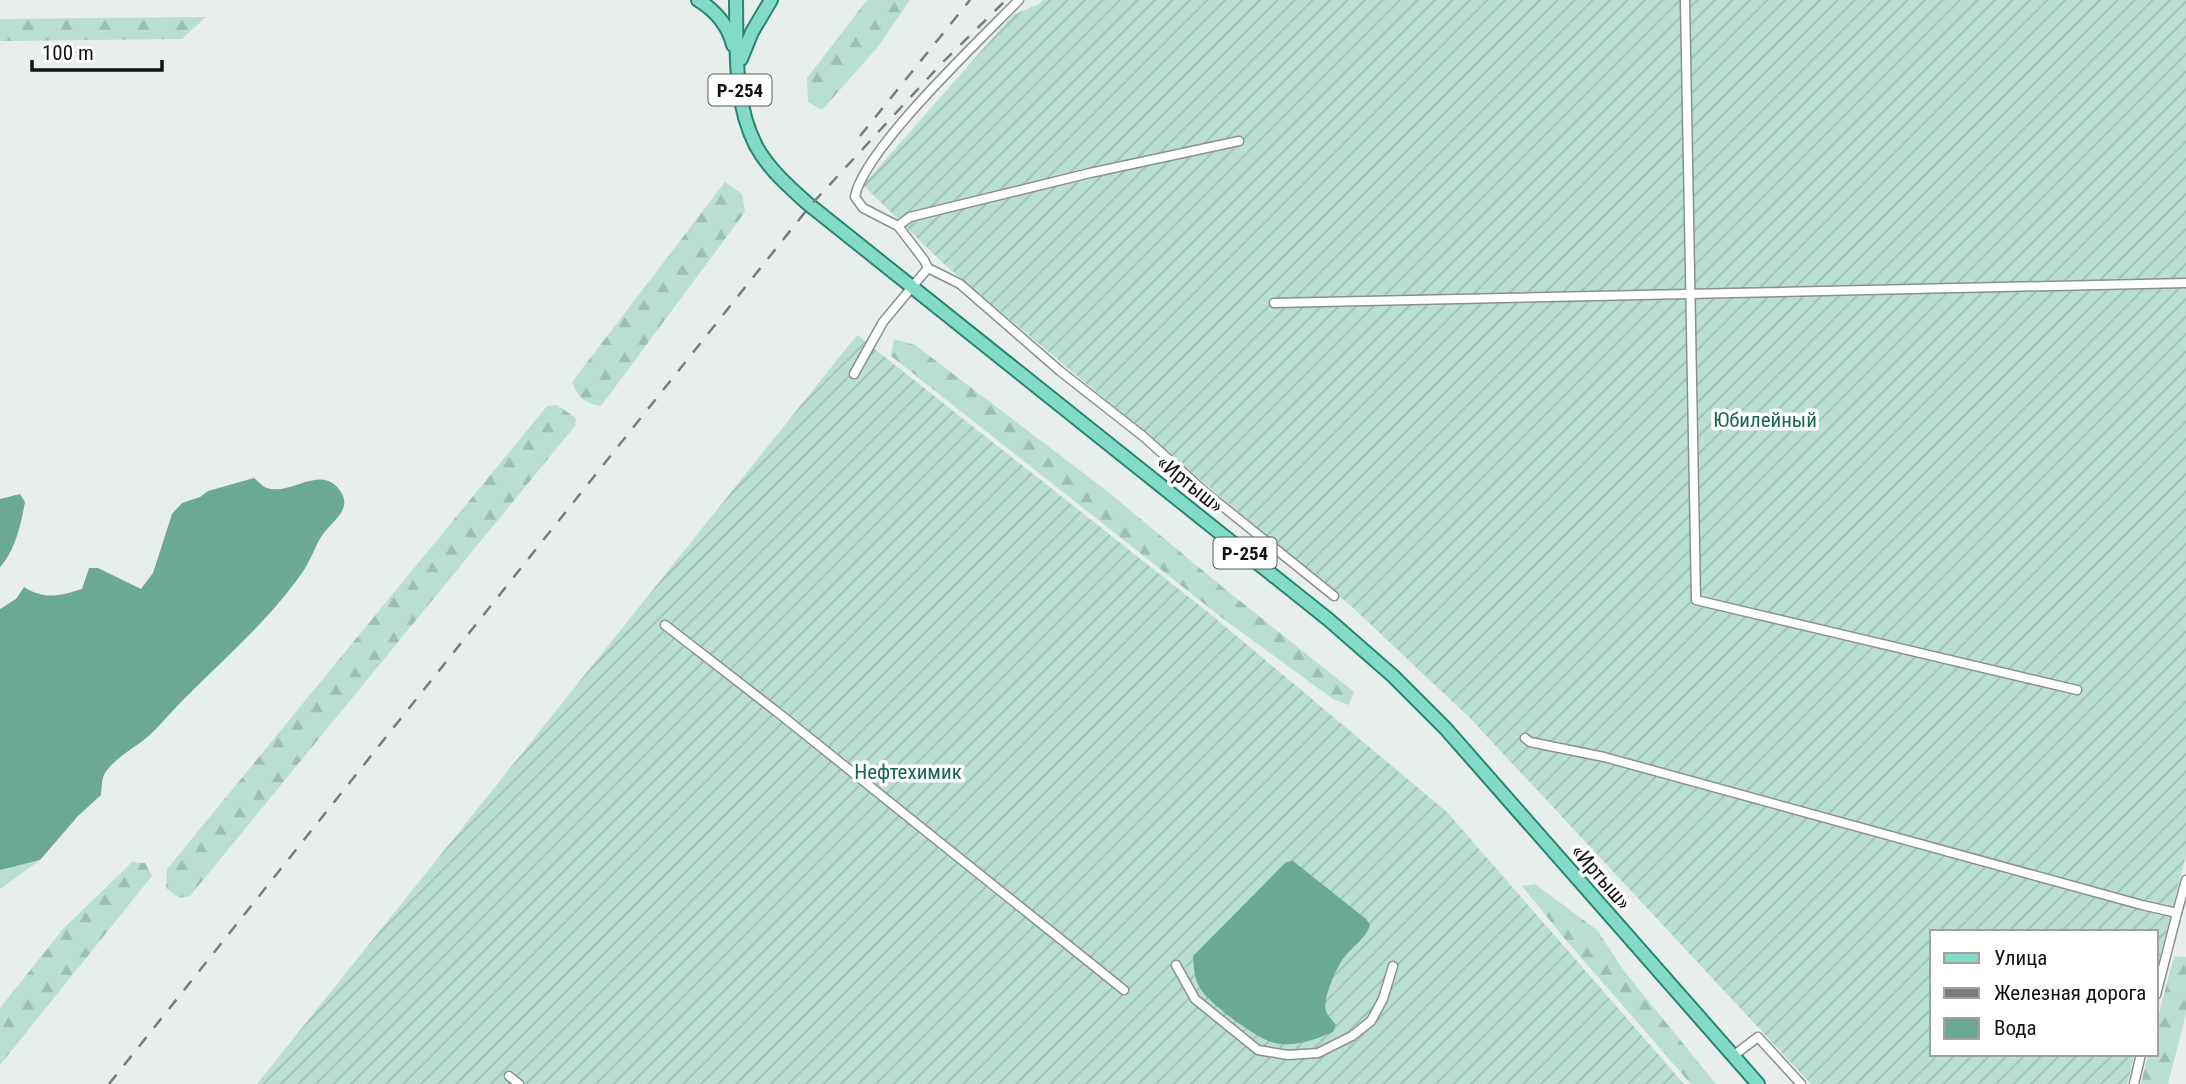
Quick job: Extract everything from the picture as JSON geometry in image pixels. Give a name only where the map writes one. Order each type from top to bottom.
[{"type":"main road","points":[[698,0],[715,12],[725,24],[738,69]]},
{"type":"main road","name":"«Иртыш»","points":[[736,0],[738,69],[745,120],[757,147],[774,171],[807,203],[1319,612],[1393,676],[1446,729],[1758,1084]]},
{"type":"main road","points":[[738,69],[743,50],[771,0]]},
{"type":"street","points":[[1019,0],[902,124],[868,167],[857,185],[855,197],[863,208],[898,226],[929,268],[960,284],[1060,371],[1144,437],[1205,492],[1334,596]]},
{"type":"street","points":[[1685,0],[1696,600],[1811,625],[1976,668],[2077,690]]},
{"type":"street","points":[[898,226],[905,219],[922,214],[1239,141]]},
{"type":"street","points":[[854,374],[883,322],[929,268]]},
{"type":"street","points":[[1274,303],[2186,283]]},
{"type":"street","points":[[665,625],[1124,990]]},
{"type":"street","points":[[1525,738],[1530,742],[1604,757],[2178,913]]},
{"type":"street","points":[[2158,988],[2186,880]]},
{"type":"street","points":[[1175,964],[1195,999],[1258,1050],[1288,1055],[1318,1053],[1352,1036],[1371,1021],[1383,999],[1393,966]]},
{"type":"street","points":[[1733,1056],[1759,1037],[1801,1084]]},
{"type":"street","points":[[2134,1084],[2141,1056]]},
{"type":"street","points":[[509,1076],[519,1084]]},
{"type":"green space","points":[[867,0],[910,0],[877,48],[822,110],[808,102],[807,78]]},
{"type":"green space","name":"Юбилейный","points":[[1043,0],[2186,0],[2186,855],[2158,964],[2158,930],[1930,930],[1930,1056],[2134,1056],[2127,1084],[1811,1084],[1469,717],[1352,607],[944,264],[863,185],[1013,15]]},
{"type":"green space","points":[[206,17],[182,39],[0,41],[0,19]]},
{"type":"green space","points":[[725,182],[742,194],[745,212],[601,406],[590,404],[579,396],[572,382]]},
{"type":"green space","name":"Нефтехимик","points":[[857,335],[1209,613],[1447,812],[1684,1084],[257,1084]]},
{"type":"green space","points":[[894,339],[915,345],[1107,491],[1354,692],[1349,705],[1333,699],[1226,621],[891,356]]},
{"type":"green space","points":[[557,405],[576,418],[575,426],[190,896],[179,898],[166,888],[167,869],[547,406]]},
{"type":"green space","points":[[40,860],[0,889],[0,870]]},
{"type":"green space","points":[[132,862],[145,863],[152,876],[0,1065],[0,1008],[63,929]]},
{"type":"green space","points":[[1535,884],[1597,930],[1624,971],[1716,1084],[1691,1084],[1522,886]]},
{"type":"green space","points":[[2174,956],[2186,957],[2186,1014],[2168,1084],[2141,1084],[2148,1056],[2158,1056],[2158,1017]]},
{"type":"water","points":[[254,478],[265,487],[277,489],[325,480],[341,492],[344,499],[342,511],[321,537],[304,570],[276,606],[152,733],[107,770],[101,795],[78,816],[40,860],[0,870],[0,609],[16,599],[24,587],[52,596],[82,589],[89,568],[98,568],[141,589],[153,573],[172,514],[182,503],[208,491]]},
{"type":"water","points":[[20,494],[25,502],[19,528],[10,553],[0,567],[0,499]]},
{"type":"water","points":[[1293,861],[1370,925],[1365,935],[1343,959],[1330,985],[1325,1006],[1336,1025],[1333,1032],[1304,1042],[1282,1044],[1256,1035],[1213,1003],[1198,984],[1193,956],[1286,862]]},
{"type":"railway","points":[[860,136],[970,0]]},
{"type":"railway","points":[[109,1084],[810,206],[942,63],[1006,0]]}]
